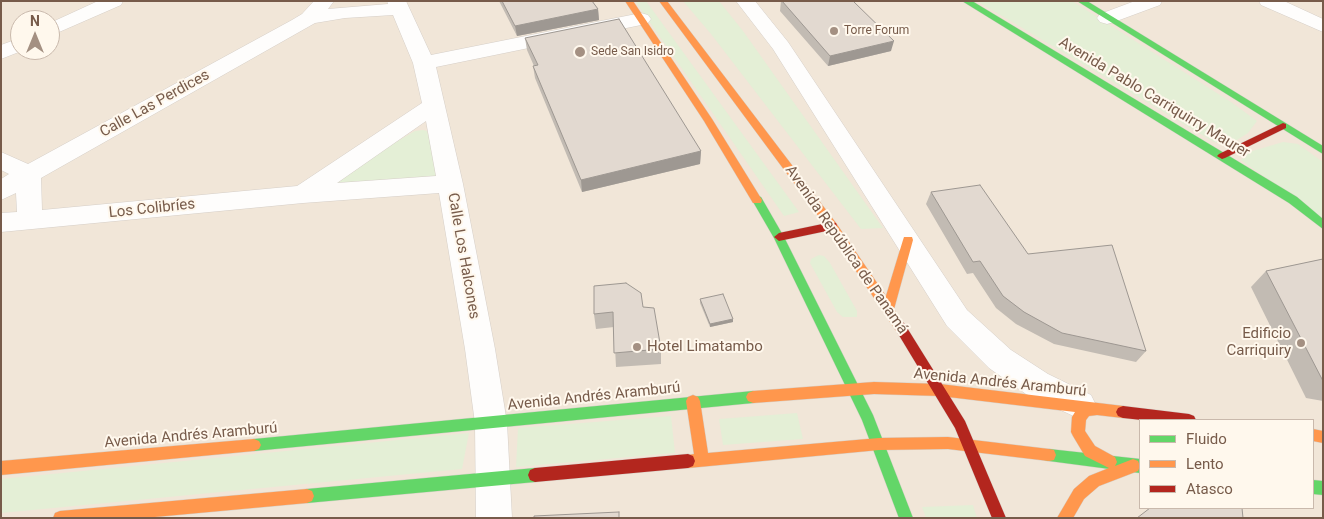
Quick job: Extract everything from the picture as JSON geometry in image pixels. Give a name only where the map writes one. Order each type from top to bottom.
[{"type":"main road","points":[[629,1],[709,121],[779,237],[855,389],[879,444],[906,518]]},
{"type":"main road","name":"Avenida República de Panamá","points":[[663,1],[832,226],[888,309],[940,390],[970,446],[999,518]]},
{"type":"main road","name":"Avenida Pablo Carriquirry Maurer","points":[[966,1],[1293,200],[1323,224]]},
{"type":"main road","points":[[1081,1],[1323,151]]},
{"type":"main road","points":[[1222,156],[1283,126]]},
{"type":"main road","points":[[779,237],[832,226]]},
{"type":"main road","points":[[888,309],[908,240]]},
{"type":"main road","name":"Avenida Andrés Aramburú","points":[[1,468],[491,423],[693,401],[855,389],[940,390],[1181,419]]},
{"type":"main road","points":[[693,401],[702,459]]},
{"type":"main road","points":[[1090,408],[1079,417],[1078,432],[1090,451],[1100,458],[1112,462]]},
{"type":"main road","points":[[60,518],[494,477],[879,444],[948,443],[1136,466]]},
{"type":"main road","points":[[1064,518],[1079,494],[1094,481],[1136,466]]},
{"type":"street","points":[[60,25],[114,1]]},
{"type":"street","name":"Calle Las Perdices","points":[[1,191],[28,174],[309,18],[325,1]]},
{"type":"street","points":[[745,1],[782,46],[957,318],[1000,359],[1037,384],[1090,408]]},
{"type":"street","points":[[1107,18],[1153,1]]},
{"type":"street","points":[[1268,1],[1323,26]]},
{"type":"street","name":"Calle Las Perdices","points":[[309,18],[397,5]]},
{"type":"street","name":"Calle Los Halcones","points":[[397,5],[424,63],[450,184],[480,349],[491,423],[494,518]]},
{"type":"street","points":[[424,63],[641,19]]},
{"type":"street","name":"Los Colibríes","points":[[303,194],[434,105]]},
{"type":"street","points":[[1,160],[28,174],[30,220]]},
{"type":"street","name":"Los Colibríes","points":[[1,223],[303,194],[450,184]]},
{"type":"shaded area","points":[[1,1],[1323,1],[1323,518],[1,518]]},
{"type":"green space","points":[[635,1],[646,1],[799,212],[784,216]]},
{"type":"green space","points":[[683,1],[719,1],[743,31],[883,228],[861,229],[711,34]]},
{"type":"green space","points":[[977,1],[1072,1],[1231,102],[1257,121],[1248,133],[1229,145],[1214,142]]},
{"type":"green space","points":[[415,131],[427,131],[428,134],[438,172],[436,178],[332,190],[334,178]]},
{"type":"green space","points":[[1283,142],[1298,144],[1323,162],[1323,219],[1241,160],[1249,152]]},
{"type":"green space","points":[[819,255],[824,256],[830,263],[857,311],[857,317],[843,317],[837,312],[810,263],[811,259]]},
{"type":"green space","points":[[797,413],[803,439],[723,445],[719,419]]},
{"type":"green space","points":[[671,416],[675,453],[516,467],[518,428]]},
{"type":"green space","points":[[469,433],[462,469],[1,513],[1,479]]},
{"type":"green space","points":[[973,505],[977,518],[926,518],[922,507]]},
{"type":"building","points":[[502,1],[592,1],[598,9],[515,26]]},
{"type":"building","name":"Torre Forum","points":[[782,1],[853,1],[894,41],[830,56]]},
{"type":"building","points":[[619,19],[701,151],[581,180],[533,66],[538,65],[525,38]]},
{"type":"building","points":[[980,185],[1028,254],[1112,245],[1146,351],[1062,333],[1024,312],[1003,296],[980,261],[973,262],[931,192]]},
{"type":"building","points":[[1323,259],[1323,381],[1266,271]]},
{"type":"building","name":"Hotel Limatambo","points":[[626,283],[641,293],[643,307],[654,308],[661,349],[614,353],[613,312],[594,314],[594,286]]},
{"type":"building","points":[[723,294],[733,319],[710,324],[700,299]]},
{"type":"building","points":[[1149,509],[1242,509],[1243,518],[1137,518]]},
{"type":"building","points":[[619,512],[619,518],[534,518],[534,516]]},
{"type":"traffic: fast","points":[[966,1],[1293,200],[1323,225]]},
{"type":"traffic: fast","points":[[1081,1],[1323,151]]},
{"type":"traffic: fast","points":[[757,200],[779,237],[868,419],[906,518]]},
{"type":"traffic: fast","points":[[254,445],[753,397]]},
{"type":"traffic: fast","points":[[1049,455],[1139,466]]},
{"type":"traffic: fast","points":[[307,496],[535,475]]},
{"type":"traffic: fast","points":[[1314,487],[1323,488]]},
{"type":"traffic: slow","points":[[629,1],[709,121],[757,200]]},
{"type":"traffic: slow","points":[[663,1],[832,226],[900,327]]},
{"type":"traffic: slow","points":[[888,309],[908,240]]},
{"type":"traffic: slow","points":[[753,397],[874,388],[940,390],[1123,412]]},
{"type":"traffic: slow","points":[[693,401],[702,459]]},
{"type":"traffic: slow","points":[[1097,409],[1086,411],[1079,417],[1078,432],[1090,451],[1110,462]]},
{"type":"traffic: slow","points":[[1314,435],[1323,437]]},
{"type":"traffic: slow","points":[[688,461],[879,444],[948,443],[1049,455]]},
{"type":"traffic: slow","points":[[1,468],[254,445]]},
{"type":"traffic: slow","points":[[1064,518],[1079,494],[1094,481],[1133,466]]},
{"type":"traffic: slow","points":[[60,518],[307,496]]},
{"type":"traffic: jam","points":[[1222,156],[1283,126]]},
{"type":"traffic: jam","points":[[779,237],[832,226]]},
{"type":"traffic: jam","points":[[900,327],[960,425],[999,518]]},
{"type":"traffic: jam","points":[[1123,412],[1181,419]]},
{"type":"traffic: jam","points":[[535,475],[688,461]]},
{"type":"place","name":"Torre Forum","points":[[834,31]]},
{"type":"place","name":"Sede San Isidro","points":[[580,52]]},
{"type":"place","name":"Edificio Carriquiry","points":[[1301,343]]},
{"type":"place","name":"Hotel Limatambo","points":[[637,347]]}]
